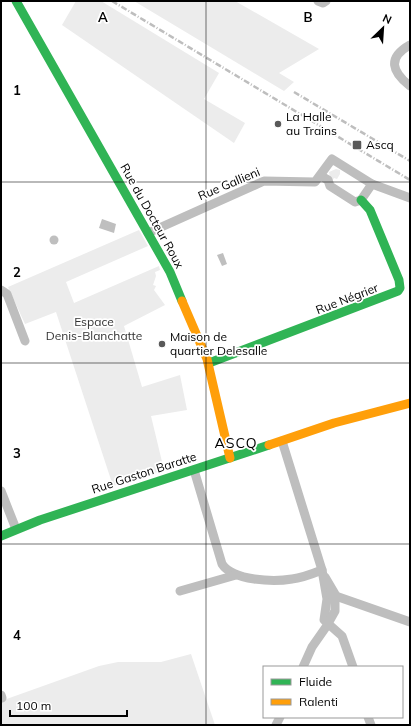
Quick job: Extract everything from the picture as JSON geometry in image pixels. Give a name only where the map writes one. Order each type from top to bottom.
[{"type":"street","name":"Rue du Docteur Roux","points":[[16,1],[170,272],[208,363],[230,458]]},
{"type":"street","points":[[318,1],[323,3],[326,1]]},
{"type":"street","points":[[410,45],[400,52],[394,64],[400,77],[410,86]]},
{"type":"street","points":[[372,184],[361,200],[355,202],[330,186],[328,180],[321,176],[332,159],[372,184],[410,198]]},
{"type":"street","name":"Rue Gallieni","points":[[148,233],[264,180],[312,183],[317,181],[321,176]]},
{"type":"street","name":"Rue Négrier","points":[[208,363],[398,291],[400,288],[399,280],[370,210],[361,200]]},
{"type":"street","points":[[1,290],[6,294],[25,342]]},
{"type":"street","name":"Rue Gaston Baratte","points":[[1,536],[16,529],[97,501],[342,421],[410,404]]},
{"type":"street","points":[[282,441],[318,571],[330,594],[324,619],[343,638],[353,666]]},
{"type":"street","points":[[194,470],[222,564],[226,569],[236,575]]},
{"type":"street","points":[[1,491],[16,529]]},
{"type":"street","points":[[180,591],[236,575],[283,580],[300,578],[318,571]]},
{"type":"street","points":[[330,594],[410,622]]},
{"type":"street","points":[[303,666],[312,648],[328,624]]},
{"type":"green space","points":[[76,1],[101,1],[219,73],[204,99],[245,123],[234,143],[62,25]]},
{"type":"green space","points":[[134,1],[235,1],[319,49],[279,73],[294,82],[284,91]]},
{"type":"green space","points":[[336,169],[340,170],[340,174],[337,179],[334,178],[331,183],[329,172]]},
{"type":"green space","name":"Espace Denis-Blanchatte","points":[[139,230],[148,246],[66,282],[74,303],[159,266],[160,270],[155,272],[156,276],[153,285],[156,286],[154,290],[165,305],[124,326],[142,387],[180,375],[187,410],[151,416],[164,470],[113,486],[56,312],[25,324],[8,287]]},
{"type":"green space","points":[[191,654],[215,725],[1,725],[1,701],[99,666],[118,662],[161,662]]},
{"type":"shaded area","points":[[102,219],[116,224],[114,233],[99,228]]},
{"type":"shaded area","points":[[54,235],[59,240],[54,245],[49,240]]},
{"type":"shaded area","points":[[223,253],[227,264],[222,266],[217,255]]},
{"type":"railway","points":[[112,1],[410,180]]},
{"type":"railway","points":[[294,92],[410,161]]},
{"type":"traffic: fast","points":[[16,1],[170,272],[182,301]]},
{"type":"traffic: fast","points":[[209,363],[398,291],[400,288],[399,280],[370,210],[361,200]]},
{"type":"traffic: fast","points":[[1,536],[40,520],[269,445]]},
{"type":"traffic: slow","points":[[182,301],[207,359],[230,458]]},
{"type":"traffic: slow","points":[[269,445],[334,423],[410,403]]},
{"type":"place","name":"La Halle au Trains","points":[[278,124]]},
{"type":"place","name":"Ascq","points":[[357,145]]},
{"type":"place","name":"Maison de quartier Delesalle","points":[[162,344]]},
{"type":"district","name":"ASCQ","points":[[236,443]]}]
